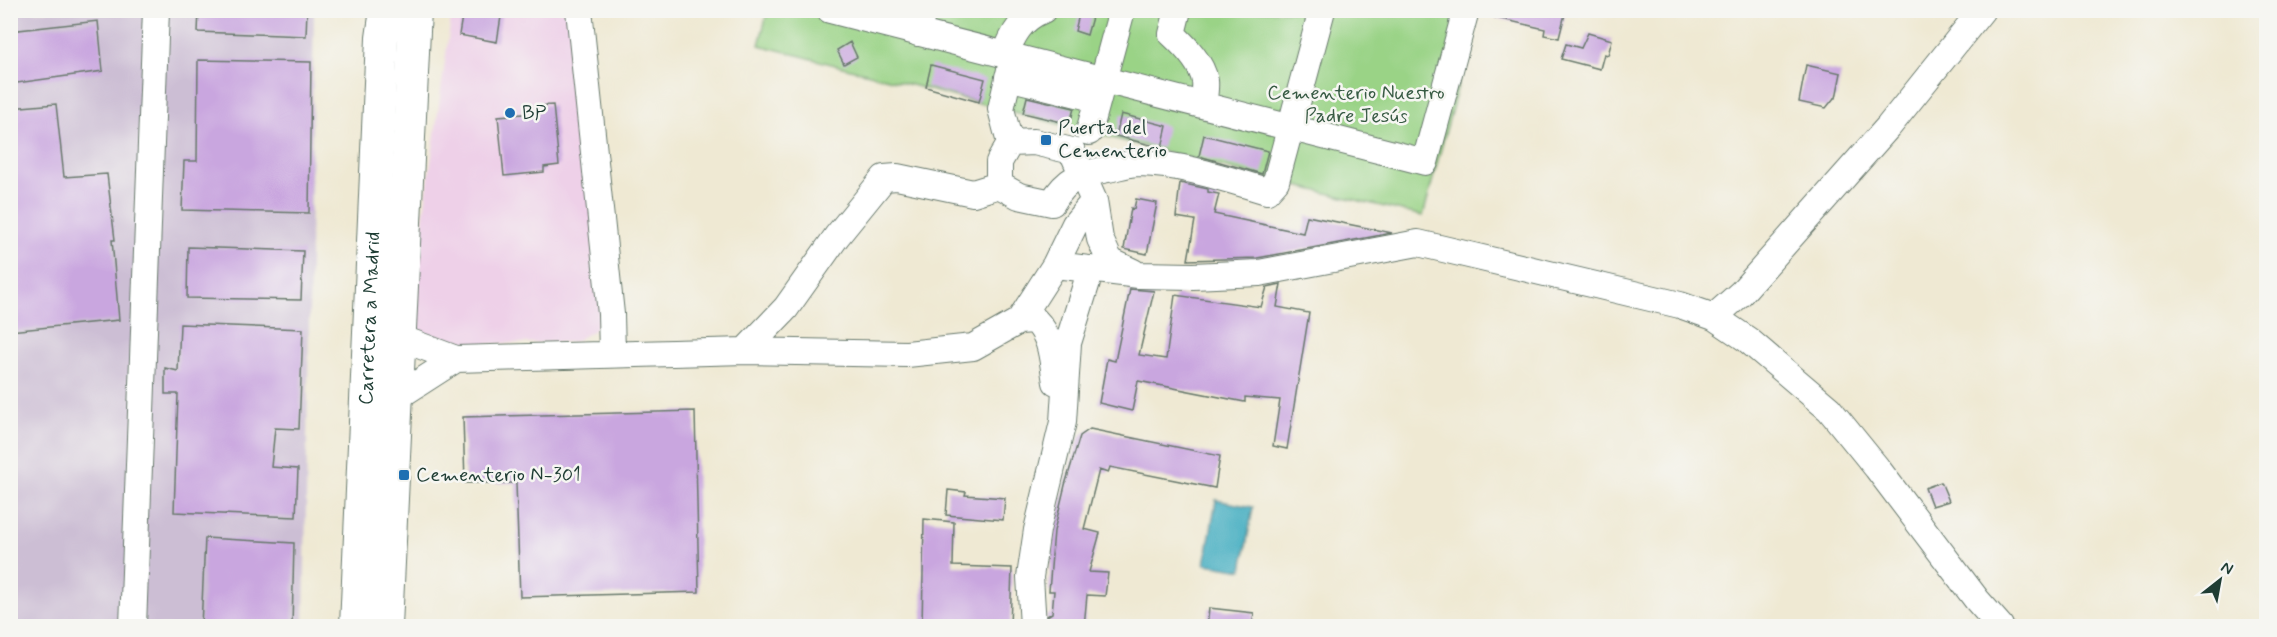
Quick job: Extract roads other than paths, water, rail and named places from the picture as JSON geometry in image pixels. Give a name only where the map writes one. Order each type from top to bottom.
[{"type":"main road","name":"Carretera a Madrid","points":[[356,627],[382,38],[386,10]]},
{"type":"main road","name":"Carretera a Madrid","points":[[386,627],[415,10]]},
{"type":"street","points":[[133,627],[156,10]]},
{"type":"street","points":[[579,10],[611,314],[612,353]]},
{"type":"street","points":[[830,10],[921,22],[1009,63],[1101,90],[1203,105],[1425,162],[1466,10]]},
{"type":"street","points":[[999,185],[999,162],[1010,143],[1001,110],[1013,35],[1021,24],[1043,10]]},
{"type":"street","points":[[1089,132],[1122,10]]},
{"type":"street","points":[[1178,10],[1172,34],[1188,49],[1200,69],[1205,81],[1203,105]]},
{"type":"street","points":[[1052,203],[1059,191],[1083,173],[1138,163],[1174,167],[1267,191],[1276,181],[1322,10]]},
{"type":"street","points":[[1714,317],[1741,293],[1889,126],[1982,10]]},
{"type":"street","points":[[1010,143],[1034,142],[1072,151],[1094,201],[1100,239],[1110,261],[1139,275]]},
{"type":"street","points":[[745,351],[786,308],[837,236],[884,178],[897,177],[973,193],[999,185],[1019,196],[1052,203],[1065,224],[1068,239]]},
{"type":"street","points":[[1019,321],[1055,265],[1075,224],[1094,201]]},
{"type":"street","points":[[1055,265],[1139,275],[1193,276],[1259,273],[1418,243],[1680,305],[1714,317],[1748,340],[1828,409],[1877,468],[2000,627]]},
{"type":"street","points":[[1033,627],[1030,577],[1037,530],[1063,422],[1068,343],[1091,269]]},
{"type":"street","points":[[578,355],[611,314]]},
{"type":"street","points":[[400,338],[456,359],[745,351],[907,354],[973,347],[1019,321],[1035,320],[1048,337],[1063,422]]},
{"type":"street","points":[[397,397],[456,359]]},
{"type":"water","points":[[1216,500],[1253,507],[1242,570],[1205,564]]},
{"type":"place","name":"BP","points":[[510,113]]},
{"type":"place","name":"Puerta del Cementerio","points":[[1046,140]]},
{"type":"place","name":"Cementerio N-301","points":[[404,475]]},
{"type":"park label","name":"Cementerio Nuestro Padre Jesús","points":[[1356,104]]}]
